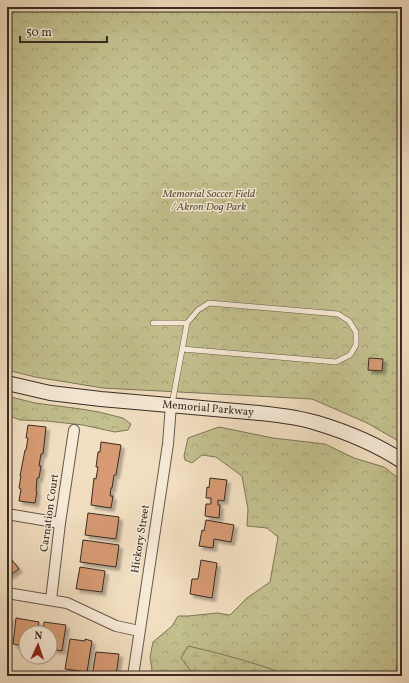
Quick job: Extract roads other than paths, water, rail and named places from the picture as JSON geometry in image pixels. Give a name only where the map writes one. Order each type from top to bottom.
[{"type":"main road","name":"Memorial Parkway","points":[[7,383],[50,393],[284,416],[316,423],[358,438],[402,460]]},
{"type":"street","name":"Hickory Street","points":[[133,676],[168,444],[171,405]]},
{"type":"street","name":"Carnation Court","points":[[51,600],[60,523],[74,430]]},
{"type":"street","points":[[7,514],[60,523]]},
{"type":"street","points":[[7,592],[67,603],[116,626],[139,631]]},
{"type":"lane","points":[[171,405],[187,323],[198,310],[209,302],[338,314],[349,321],[356,332],[356,346],[350,355],[336,362],[182,349]]},
{"type":"lane","points":[[153,323],[187,323]]},
{"type":"water","points":[[402,621],[402,676],[396,676]]},
{"type":"park label","name":"Memorial Soccer Field / Akron Dog Park","points":[[209,200]]}]
